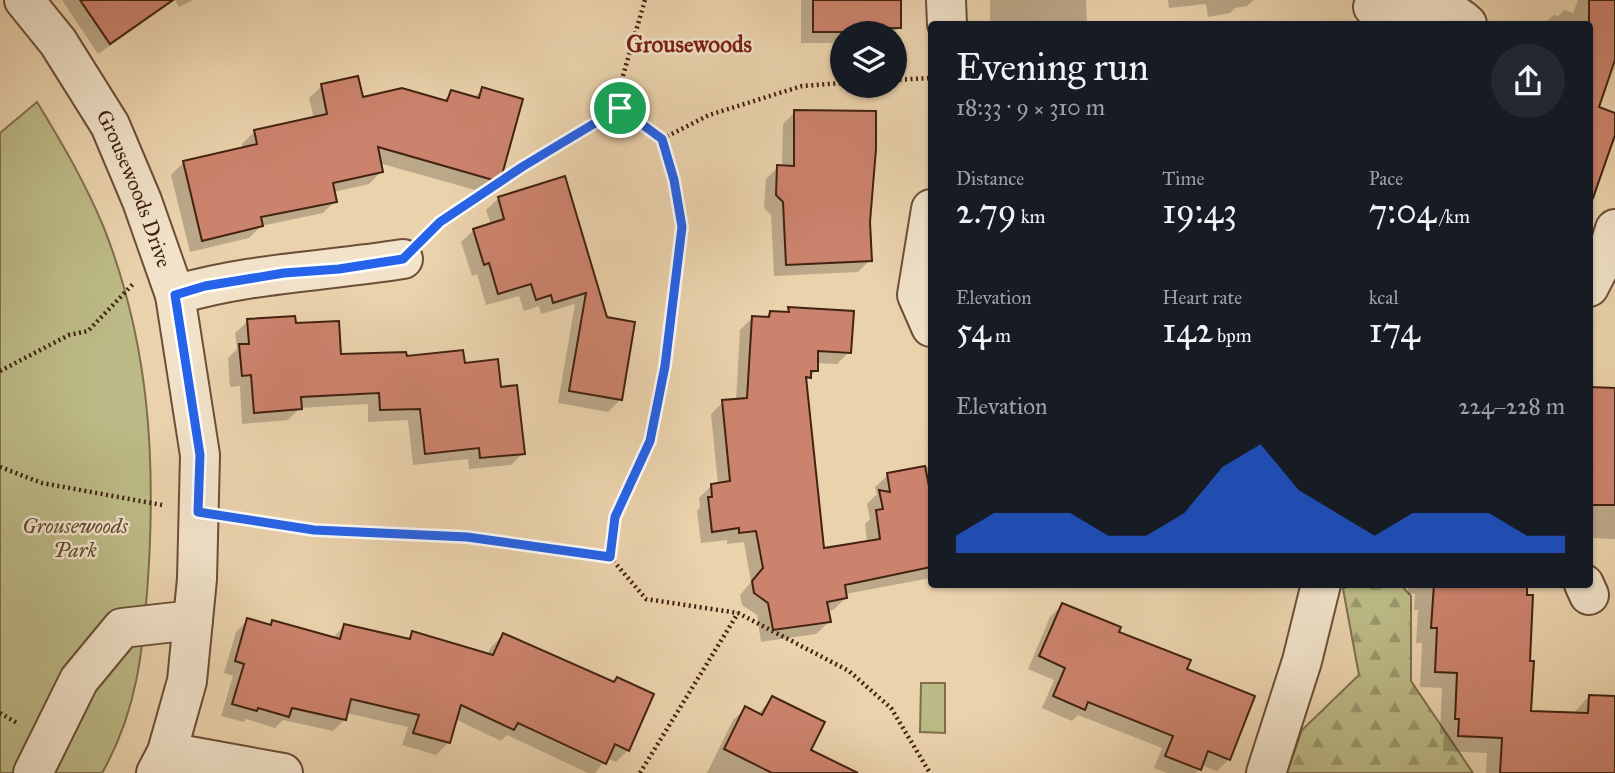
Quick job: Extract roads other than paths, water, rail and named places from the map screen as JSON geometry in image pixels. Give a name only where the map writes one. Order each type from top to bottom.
[{"type":"street","name":"Grousewoods Drive","points":[[23,0],[58,42],[110,125],[142,201],[175,295],[200,455],[197,579],[187,681],[162,763]]},
{"type":"street","points":[[946,0],[947,21]]},
{"type":"street","points":[[1373,10],[1405,4],[1430,5],[1450,12],[1463,21]]},
{"type":"street","points":[[928,227],[917,295],[928,320]]},
{"type":"street","points":[[1593,279],[1609,248],[1615,229]]},
{"type":"street","points":[[175,295],[205,286],[284,273],[339,269],[403,259]]},
{"type":"street","points":[[1266,773],[1302,660],[1320,588]]},
{"type":"street","points":[[33,773],[79,680],[121,628],[193,620]]},
{"type":"street","points":[[162,763],[283,773]]},
{"type":"district","name":"Grousewoods","points":[[689,44]]},
{"type":"park label","name":"Grousewoods Park","points":[[75,538]]}]
